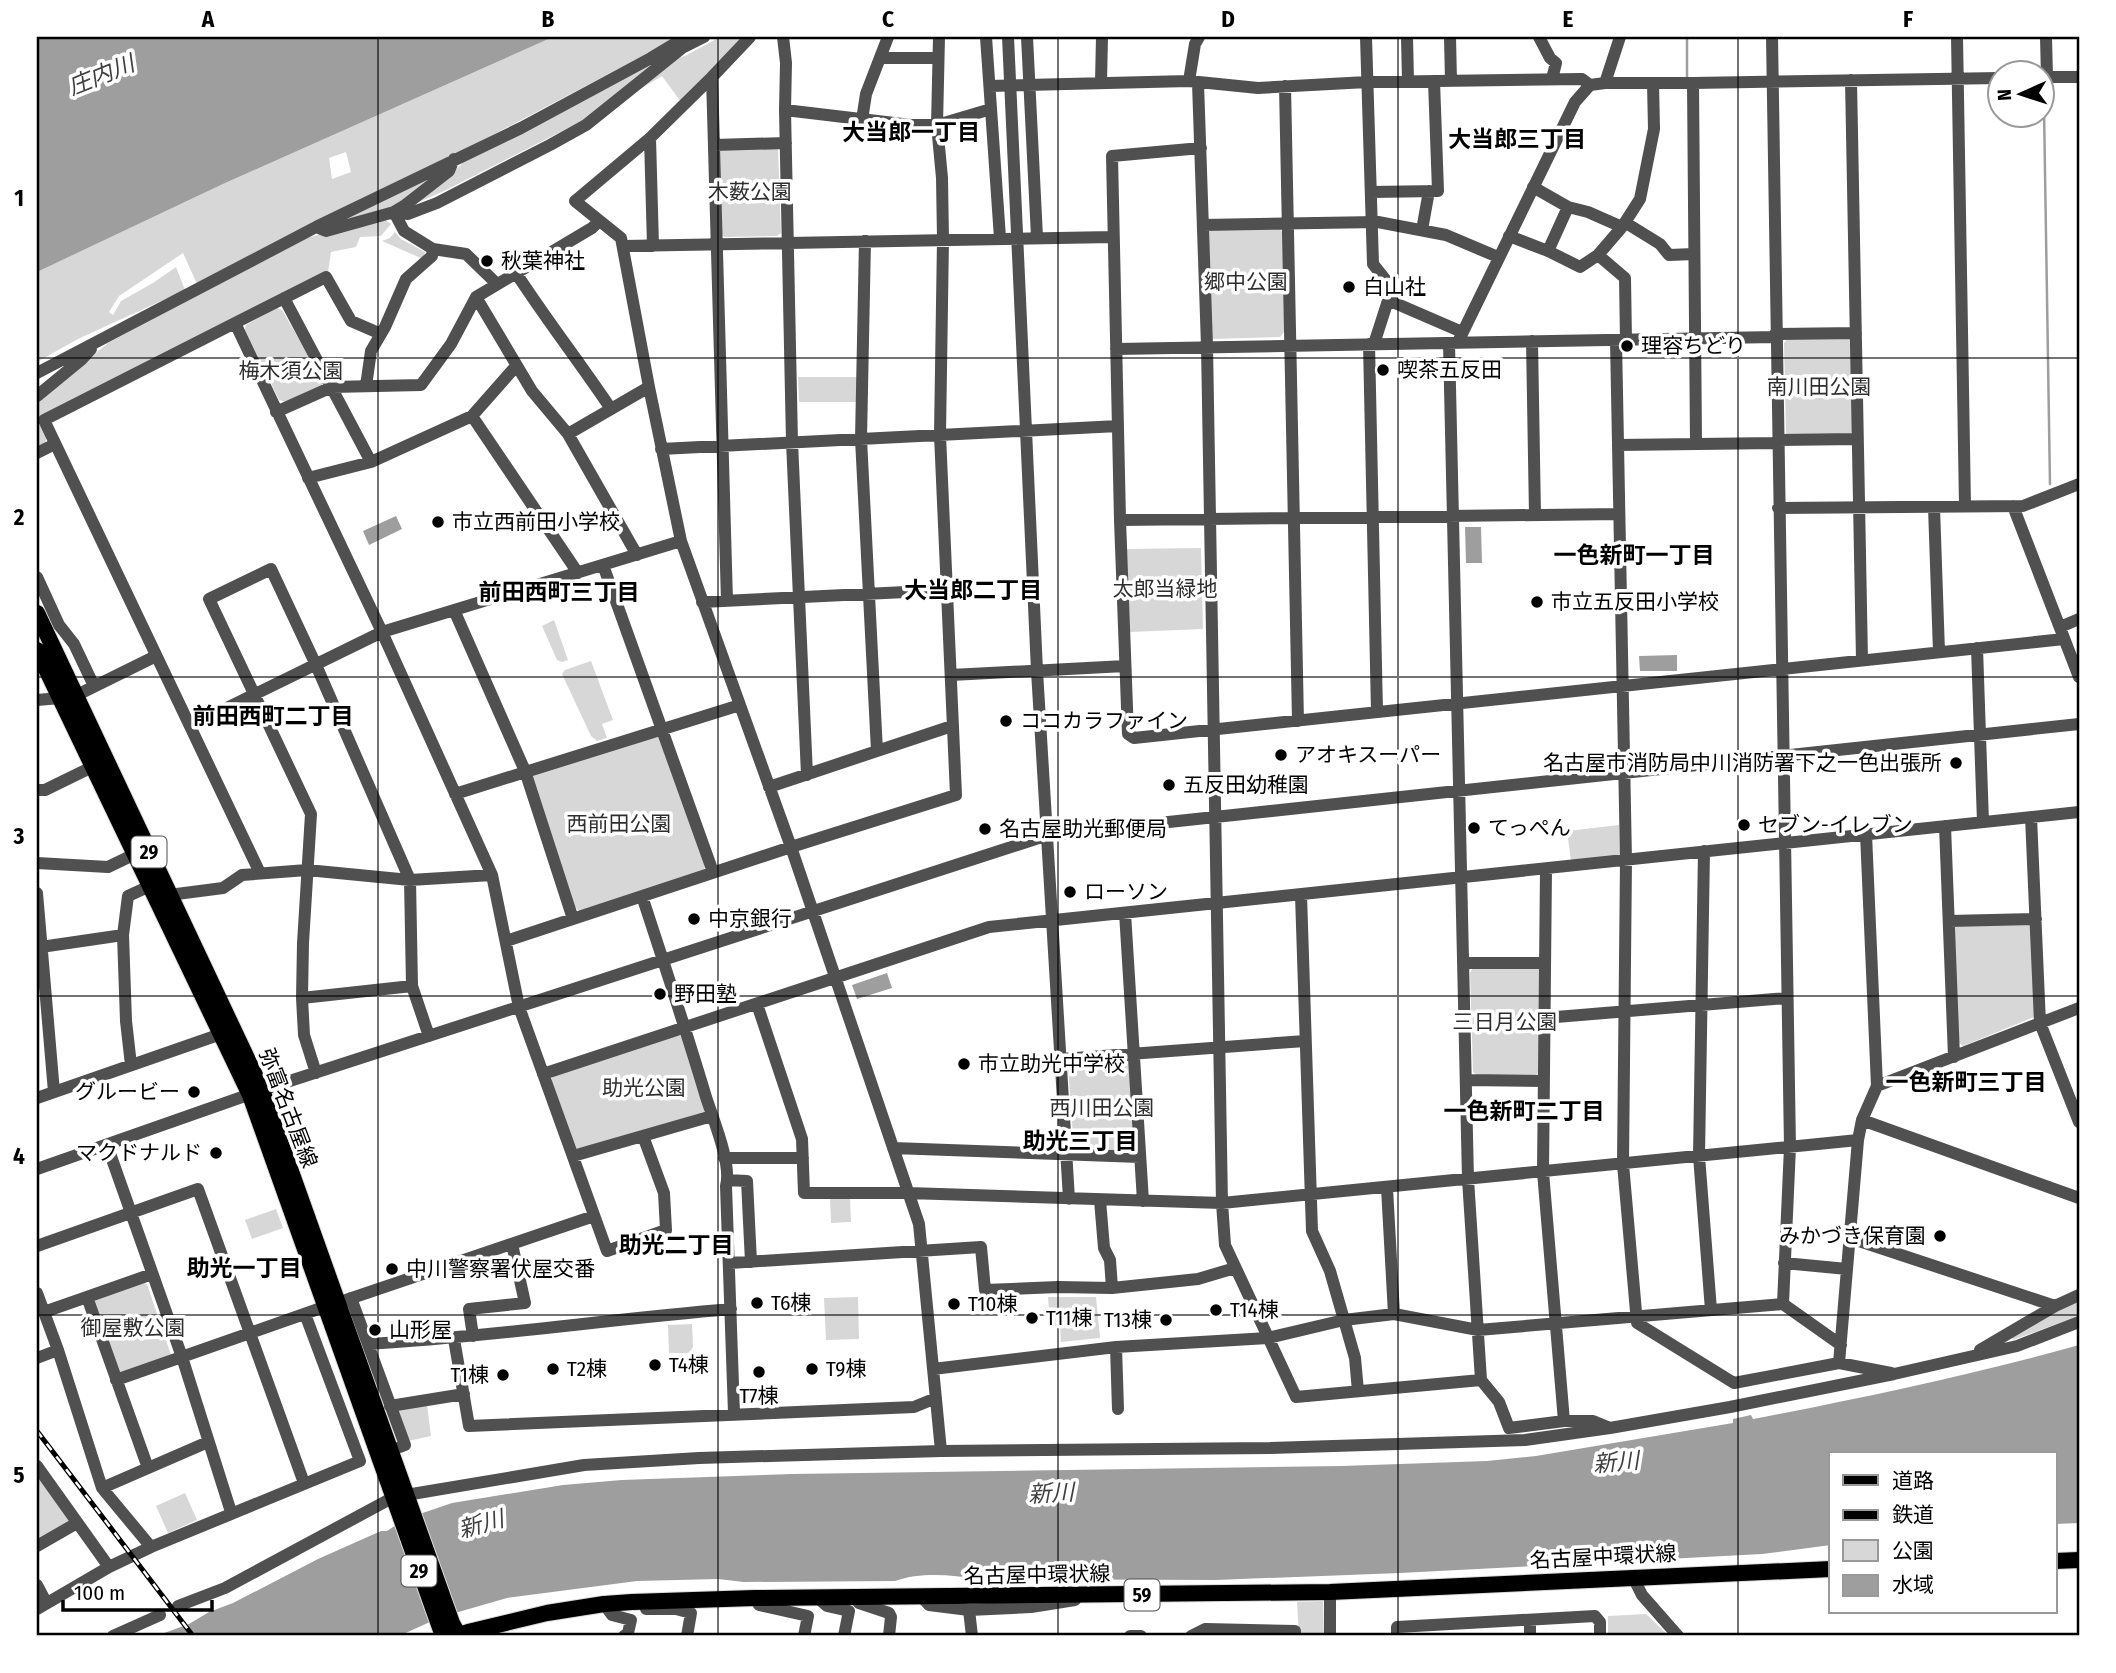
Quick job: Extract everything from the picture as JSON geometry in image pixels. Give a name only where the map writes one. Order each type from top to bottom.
[{"type":"main road","name":"弥富名古屋線","points":[[37,613],[169,895],[256,1093],[337,1302],[402,1504],[451,1633]]},
{"type":"main road","name":"弥富名古屋線","points":[[37,650],[220,1034],[256,1093]]},
{"type":"main road","points":[[2056,1560],[2079,1560]]},
{"type":"main road","name":"名古屋中環状線","points":[[451,1633],[604,1604],[755,1598],[1330,1592],[1829,1569]]},
{"type":"street","points":[[37,373],[316,227],[521,128],[682,42],[704,37]]},
{"type":"street","points":[[750,37],[650,138],[575,201],[621,238],[681,541],[791,847],[919,1224],[941,1451]]},
{"type":"street","points":[[783,37],[786,63],[792,443],[807,775]]},
{"type":"street","points":[[862,120],[866,93],[888,37]]},
{"type":"street","points":[[506,941],[956,795],[940,435],[943,239],[942,178],[937,125],[939,37]]},
{"type":"street","points":[[986,37],[1000,238]]},
{"type":"street","points":[[1009,37],[1037,671],[1069,1199]]},
{"type":"street","points":[[1027,37],[1037,237]]},
{"type":"street","points":[[1101,82],[1102,37]]},
{"type":"street","points":[[1199,37],[1195,44],[1193,82],[1200,148],[1207,346],[1222,1203],[1226,1245],[1296,1396],[1481,1380]]},
{"type":"street","points":[[1366,37],[1373,264],[1392,288],[1371,344],[1377,712]]},
{"type":"street","points":[[1407,37],[1408,81]]},
{"type":"street","points":[[1450,37],[1451,80]]},
{"type":"street","points":[[1539,37],[1550,58],[1556,63],[1552,79]]},
{"type":"street","points":[[1605,83],[1620,37]]},
{"type":"street","points":[[1772,37],[1790,1147],[1783,1304]]},
{"type":"street","points":[[1957,37],[1965,506]]},
{"type":"street","points":[[2045,60],[2046,37]]},
{"type":"street","points":[[394,212],[408,214],[438,203],[586,125],[682,42]]},
{"type":"street","points":[[880,58],[938,58]]},
{"type":"street","points":[[712,77],[727,601]]},
{"type":"street","points":[[2056,77],[2079,77]]},
{"type":"street","points":[[1610,1428],[1592,1421],[1564,1421],[1509,1428],[1499,1402],[1481,1380],[1468,1180],[1465,1080],[1454,516],[1456,339],[1577,97],[1590,85],[1986,78]]},
{"type":"street","points":[[990,86],[1193,82],[1258,88],[1367,82],[1552,79],[1582,79],[1590,85]]},
{"type":"street","points":[[1851,80],[1862,660]]},
{"type":"street","points":[[1371,192],[1438,191],[1434,81]]},
{"type":"street","points":[[1509,236],[1580,267],[1598,255],[1624,225],[1640,199],[1654,129],[1653,83]]},
{"type":"street","points":[[1693,83],[1696,444]]},
{"type":"street","points":[[1285,86],[1298,721]]},
{"type":"street","points":[[785,110],[911,125],[937,125],[991,109]]},
{"type":"street","points":[[650,138],[653,246]]},
{"type":"street","points":[[715,145],[786,143]]},
{"type":"street","points":[[1200,148],[1112,156],[1125,666],[1128,734],[1134,738],[1977,648],[2062,633],[2079,620]]},
{"type":"street","points":[[316,227],[327,232],[394,212],[449,171],[454,159]]},
{"type":"street","points":[[1533,187],[1568,207],[1624,225],[1660,244],[1669,255],[1694,254]]},
{"type":"street","points":[[1422,230],[1429,191]]},
{"type":"street","points":[[1548,251],[1568,207]]},
{"type":"street","points":[[394,212],[404,231],[433,250],[466,254],[497,284]]},
{"type":"street","points":[[276,412],[332,387],[421,385],[451,344],[476,297],[592,228],[599,221]]},
{"type":"street","points":[[1203,225],[1371,222],[1446,235],[1498,257]]},
{"type":"street","points":[[623,247],[1113,237]]},
{"type":"street","points":[[865,241],[861,439],[877,751]]},
{"type":"street","points":[[366,386],[371,351],[406,279],[432,256],[433,250]]},
{"type":"street","points":[[1598,255],[1625,278],[1618,445],[1626,860],[1623,1164],[1637,1323],[1734,1383],[1839,1363],[1894,1374]]},
{"type":"street","points":[[516,273],[611,409]]},
{"type":"street","points":[[260,873],[44,421],[326,277],[351,321],[381,334]]},
{"type":"street","points":[[476,297],[516,366],[568,434],[637,555]]},
{"type":"street","points":[[284,298],[371,462]]},
{"type":"street","points":[[1388,300],[1456,339]]},
{"type":"street","points":[[235,323],[382,632],[492,875],[519,1007],[607,1251],[666,1230],[664,1193],[643,1136]]},
{"type":"street","points":[[1116,349],[1371,344],[1456,339],[1695,339],[1856,332]]},
{"type":"street","points":[[1532,341],[1535,515]]},
{"type":"street","points":[[37,396],[82,359],[95,344]]},
{"type":"street","points":[[308,478],[371,462],[472,416],[516,366]]},
{"type":"street","points":[[568,434],[649,387]]},
{"type":"street","points":[[472,416],[578,573]]},
{"type":"street","points":[[661,449],[1118,426]]},
{"type":"street","points":[[1618,445],[1857,439]]},
{"type":"street","points":[[37,453],[55,444]]},
{"type":"street","points":[[1778,508],[2023,506],[2079,484]]},
{"type":"street","points":[[2013,506],[2079,677]]},
{"type":"street","points":[[1934,507],[1939,652]]},
{"type":"street","points":[[1120,520],[1618,514]]},
{"type":"street","points":[[190,726],[382,632],[681,541]]},
{"type":"street","points":[[603,565],[713,873]]},
{"type":"street","points":[[316,1073],[304,1035],[302,998],[311,814],[209,599],[271,569],[410,880],[412,986],[429,1036]]},
{"type":"street","points":[[37,577],[59,625],[74,644],[94,686]]},
{"type":"street","points":[[702,602],[947,590]]},
{"type":"street","points":[[454,610],[526,771],[573,919]]},
{"type":"street","points":[[1977,648],[1983,822]]},
{"type":"street","points":[[76,695],[156,656]]},
{"type":"street","points":[[951,674],[1125,666]]},
{"type":"street","points":[[37,700],[60,698]]},
{"type":"street","points":[[455,794],[740,705]]},
{"type":"street","points":[[37,1169],[316,1073],[1048,835],[2079,724]]},
{"type":"street","points":[[769,787],[953,726]]},
{"type":"street","points":[[37,790],[45,790],[94,766]]},
{"type":"street","points":[[543,1074],[989,927],[2079,812]]},
{"type":"street","points":[[2031,817],[2040,1024],[2079,1122]]},
{"type":"street","points":[[1945,826],[1954,1057]]},
{"type":"street","points":[[1839,1363],[1858,1140],[1862,1119],[1877,1086],[1866,834]]},
{"type":"street","points":[[1704,851],[1699,1156],[1711,1310]]},
{"type":"street","points":[[37,863],[107,867],[135,854]]},
{"type":"street","points":[[1546,869],[1543,1172],[1564,1421]]},
{"type":"street","points":[[169,895],[223,888],[242,875],[307,870],[410,880],[492,875]]},
{"type":"street","points":[[131,1065],[122,935],[128,896],[150,886]]},
{"type":"street","points":[[37,893],[54,1092]]},
{"type":"street","points":[[1301,895],[1311,1231],[1330,1271],[1355,1358],[1358,1391]]},
{"type":"street","points":[[642,896],[724,1158],[727,1180],[734,1413]]},
{"type":"street","points":[[1125,913],[1143,1201]]},
{"type":"street","points":[[1949,921],[2035,919]]},
{"type":"street","points":[[41,947],[122,935]]},
{"type":"street","points":[[1463,963],[1545,963]]},
{"type":"street","points":[[302,998],[412,986]]},
{"type":"street","points":[[1544,1018],[1787,998]]},
{"type":"street","points":[[757,1004],[802,1139],[804,1193],[908,1193],[1222,1203],[1858,1140]]},
{"type":"street","points":[[1877,1086],[2079,1008]]},
{"type":"street","points":[[37,1098],[220,1034]]},
{"type":"street","points":[[1062,1059],[1305,1041]]},
{"type":"street","points":[[1465,1080],[1544,1081]]},
{"type":"street","points":[[573,1156],[712,1116]]},
{"type":"street","points":[[1862,1119],[2079,1198]]},
{"type":"street","points":[[107,1145],[232,1512]]},
{"type":"street","points":[[893,1148],[1140,1157]]},
{"type":"street","points":[[724,1158],[803,1158]]},
{"type":"street","points":[[727,1180],[747,1181],[751,1262]]},
{"type":"street","points":[[1387,1188],[1394,1314]]},
{"type":"street","points":[[37,1246],[198,1189],[304,1483]]},
{"type":"street","points":[[1100,1200],[1104,1248],[1110,1260],[1112,1288]]},
{"type":"street","points":[[116,1380],[594,1216]]},
{"type":"street","points":[[1850,1238],[2055,1306]]},
{"type":"street","points":[[473,1336],[469,1309],[525,1303],[512,1244]]},
{"type":"street","points":[[730,1263],[981,1247],[985,1290],[1058,1286],[1112,1288],[1198,1279],[1235,1268]]},
{"type":"street","points":[[1784,1263],[1847,1269]]},
{"type":"street","points":[[44,1312],[152,1274]]},
{"type":"street","points":[[37,1293],[102,1488],[151,1546]]},
{"type":"street","points":[[1964,1358],[2079,1295]]},
{"type":"street","points":[[87,1297],[148,1468]]},
{"type":"street","points":[[337,1302],[368,1344],[405,1446],[400,1447]]},
{"type":"street","points":[[933,1369],[1116,1347],[1268,1338],[1344,1320],[1394,1314],[1478,1330],[1783,1304],[1841,1345]]},
{"type":"street","points":[[368,1344],[454,1339],[621,1318],[731,1309]]},
{"type":"street","points":[[37,1585],[41,1605],[151,1546],[362,1460],[306,1314]]},
{"type":"street","points":[[178,1606],[225,1588],[402,1504],[584,1465],[699,1458],[941,1451],[1270,1448],[1525,1440],[1730,1407],[1894,1374],[2017,1346],[2079,1322]]},
{"type":"street","points":[[454,1339],[469,1426],[914,1407],[936,1398]]},
{"type":"street","points":[[1116,1347],[1118,1409]]},
{"type":"street","points":[[37,1358],[58,1350]]},
{"type":"street","points":[[390,1406],[464,1394]]},
{"type":"street","points":[[102,1488],[208,1442]]},
{"type":"street","points":[[37,1466],[109,1567]]},
{"type":"street","points":[[37,1546],[77,1523]]},
{"type":"street","points":[[1633,1577],[1642,1595],[1678,1636]]},
{"type":"street","points":[[1329,1636],[1330,1592]]},
{"type":"street","points":[[922,1597],[929,1605],[968,1610],[1031,1607],[1074,1600],[1082,1596]]},
{"type":"street","points":[[755,1598],[759,1605],[808,1616],[804,1636]]},
{"type":"street","points":[[818,1598],[827,1606],[849,1611],[845,1636]]},
{"type":"street","points":[[855,1598],[859,1604],[889,1613],[889,1636]]},
{"type":"street","points":[[604,1604],[612,1615],[631,1620],[628,1633],[624,1636]]},
{"type":"street","points":[[604,1604],[691,1612],[687,1636]]},
{"type":"street","points":[[968,1610],[972,1636]]},
{"type":"street","points":[[113,1636],[160,1615]]},
{"type":"street","points":[[1397,1636],[1397,1627],[1463,1630],[1530,1619],[1595,1616],[1600,1622],[1600,1636]]},
{"type":"street","points":[[1530,1619],[1530,1636]]},
{"type":"street","points":[[1191,1636],[1205,1629],[1240,1633],[1295,1631],[1295,1636]]},
{"type":"street","points":[[1130,1636],[1140,1636]]},
{"type":"green space","points":[[553,37],[678,37],[434,166],[197,284],[183,253],[119,296],[109,312],[113,315],[121,301],[176,267],[185,290],[78,339],[37,362],[37,272],[223,184]],"holes":[[[346,152],[351,172],[332,179],[329,158]]]},
{"type":"green space","points":[[720,37],[742,37],[681,102],[662,76],[627,97],[674,59]]},
{"type":"green space","points":[[668,54],[582,121],[403,209],[460,166],[467,157]]},
{"type":"green space","name":"木薮公園","points":[[722,149],[778,149],[781,233],[777,236],[724,237],[721,234]]},
{"type":"green space","points":[[446,167],[391,210],[328,227]]},
{"type":"green space","points":[[384,219],[391,224],[381,236],[360,237],[356,247],[331,252],[328,272],[38,418],[47,437],[45,443],[37,447],[37,401],[108,343],[306,238]]},
{"type":"green space","name":"郷中公園","points":[[1279,229],[1283,232],[1285,331],[1280,337],[1213,339],[1210,335],[1208,232]]},
{"type":"green space","points":[[395,232],[401,239],[425,252],[423,259],[382,241]]},
{"type":"green space","name":"梅木須公園","points":[[277,308],[282,310],[324,382],[322,387],[285,402],[279,400],[245,330],[246,325]]},
{"type":"green space","name":"南川田公園","points":[[1847,337],[1852,340],[1853,431],[1850,434],[1789,436],[1786,433],[1784,343],[1787,339]]},
{"type":"green space","points":[[798,377],[857,377],[857,402],[799,402]]},
{"type":"green space","name":"太郎当緑地","points":[[1201,548],[1203,629],[1130,632],[1126,549]]},
{"type":"green space","points":[[554,620],[568,660],[562,662],[557,660],[542,626]]},
{"type":"green space","points":[[591,661],[613,720],[602,724],[607,738],[597,741],[591,736],[562,674],[565,670]]},
{"type":"green space","name":"西前田公園","points":[[656,736],[661,738],[705,863],[704,871],[580,912],[575,907],[532,779],[535,773]]},
{"type":"green space","points":[[1619,825],[1620,854],[1571,861],[1567,831]]},
{"type":"green space","points":[[2027,922],[2031,925],[2034,1017],[1963,1046],[1957,1041],[1953,929],[1957,924]]},
{"type":"green space","name":"三日月公園","points":[[1537,967],[1540,970],[1539,1072],[1536,1075],[1477,1075],[1473,1072],[1470,973],[1473,968]]},
{"type":"green space","name":"助光公園","points":[[678,1035],[684,1037],[704,1112],[580,1149],[574,1147],[551,1081],[553,1076]]},
{"type":"green space","name":"西川田公園","points":[[1127,1060],[1130,1062],[1135,1150],[1131,1153],[1074,1149],[1068,1067]]},
{"type":"green space","points":[[830,1196],[850,1197],[851,1222],[831,1223]]},
{"type":"green space","points":[[276,1209],[283,1228],[252,1239],[245,1220]]},
{"type":"green space","name":"御屋敷公園","points":[[147,1284],[171,1355],[120,1373],[94,1302],[95,1299]]},
{"type":"green space","points":[[858,1297],[859,1339],[826,1340],[824,1298]]},
{"type":"green space","points":[[1048,1297],[1096,1297],[1100,1338],[1061,1342],[1060,1326],[1050,1326]]},
{"type":"green space","points":[[2079,1299],[2079,1316],[2013,1340],[2011,1336]]},
{"type":"green space","points":[[692,1324],[693,1347],[689,1353],[669,1353],[668,1325]]},
{"type":"green space","points":[[427,1405],[431,1436],[408,1441],[397,1410]]},
{"type":"green space","points":[[37,1473],[69,1520],[69,1524],[37,1543]]},
{"type":"green space","points":[[185,1493],[197,1520],[168,1533],[156,1506]]},
{"type":"green space","points":[[1323,1601],[1324,1636],[1299,1636],[1297,1602]]},
{"type":"green space","points":[[1646,1614],[1669,1636],[1608,1636],[1608,1616]]},
{"type":"water","name":"庄内川","points":[[553,37],[223,184],[37,272],[37,39]]},
{"type":"water","points":[[396,516],[402,529],[369,545],[363,531]]},
{"type":"water","points":[[1465,527],[1481,527],[1482,563],[1466,563]]},
{"type":"water","points":[[1677,655],[1677,671],[1640,671],[1639,656]]},
{"type":"water","points":[[887,973],[892,988],[857,999],[852,985]]},
{"type":"water","name":"新川","points":[[2079,1345],[2079,1523],[2056,1524],[2056,1452],[1829,1452],[1829,1545],[1762,1554],[1216,1580],[978,1579],[936,1575],[895,1581],[637,1581],[507,1598],[441,1617],[399,1636],[156,1636],[189,1624],[318,1559],[381,1531],[387,1531],[405,1519],[452,1503],[563,1485],[622,1480],[792,1474],[1342,1466],[1487,1461],[1536,1456],[1733,1423],[1733,1419],[1751,1415],[1753,1419],[1998,1366]]},
{"type":"waterway","points":[[1687,37],[1687,77]]},
{"type":"waterway","points":[[2044,130],[2050,484]]},
{"type":"railway","points":[[37,1431],[193,1636]]},
{"type":"place","name":"秋葉神社","points":[[487,261]]},
{"type":"place","name":"白山社","points":[[1349,287]]},
{"type":"place","name":"理容ちどり","points":[[1627,346]]},
{"type":"place","name":"喫茶五反田","points":[[1383,370]]},
{"type":"place","name":"市立西前田小学校","points":[[438,522]]},
{"type":"place","name":"市立五反田小学校","points":[[1537,602]]},
{"type":"place","name":"ココカラファイン","points":[[1006,721]]},
{"type":"place","name":"アオキスーパー","points":[[1281,755]]},
{"type":"place","name":"名古屋市消防局中川消防署下之一色出張所","points":[[1956,763]]},
{"type":"place","name":"五反田幼稚園","points":[[1169,785]]},
{"type":"place","name":"セブン-イレブン","points":[[1744,825]]},
{"type":"place","name":"てっぺん","points":[[1474,828]]},
{"type":"place","name":"名古屋助光郵便局","points":[[985,829]]},
{"type":"place","name":"ローソン","points":[[1070,892]]},
{"type":"place","name":"中京銀行","points":[[694,919]]},
{"type":"place","name":"野田塾","points":[[660,994]]},
{"type":"place","name":"市立助光中学校","points":[[964,1064]]},
{"type":"place","name":"グルービー","points":[[194,1092]]},
{"type":"place","name":"マクドナルド","points":[[216,1153]]},
{"type":"place","name":"みかづき保育園","points":[[1940,1236]]},
{"type":"place","name":"中川警察署伏屋交番","points":[[392,1269]]},
{"type":"place","name":"T6棟","points":[[757,1303]]},
{"type":"place","name":"T10棟","points":[[954,1304]]},
{"type":"place","name":"T14棟","points":[[1216,1310]]},
{"type":"place","name":"T11棟","points":[[1032,1318]]},
{"type":"place","name":"T13棟","points":[[1166,1320]]},
{"type":"place","name":"山形屋","points":[[375,1330]]},
{"type":"place","name":"T4棟","points":[[655,1365]]},
{"type":"place","name":"T2棟","points":[[553,1369]]},
{"type":"place","name":"T9棟","points":[[812,1369]]},
{"type":"place","name":"T7棟","points":[[759,1372]]},
{"type":"place","name":"T1棟","points":[[503,1375]]},
{"type":"district","name":"大当郎一丁目","points":[[911,132]]},
{"type":"district","name":"大当郎三丁目","points":[[1517,139]]},
{"type":"district","name":"一色新町一丁目","points":[[1634,555]]},
{"type":"district","name":"大当郎二丁目","points":[[973,590]]},
{"type":"district","name":"前田西町三丁目","points":[[559,592]]},
{"type":"district","name":"前田西町二丁目","points":[[273,716]]},
{"type":"district","name":"一色新町三丁目","points":[[1966,1082]]},
{"type":"district","name":"一色新町二丁目","points":[[1524,1111]]},
{"type":"district","name":"助光三丁目","points":[[1080,1141]]},
{"type":"district","name":"助光二丁目","points":[[676,1245]]},
{"type":"district","name":"助光一丁目","points":[[244,1268]]}]
